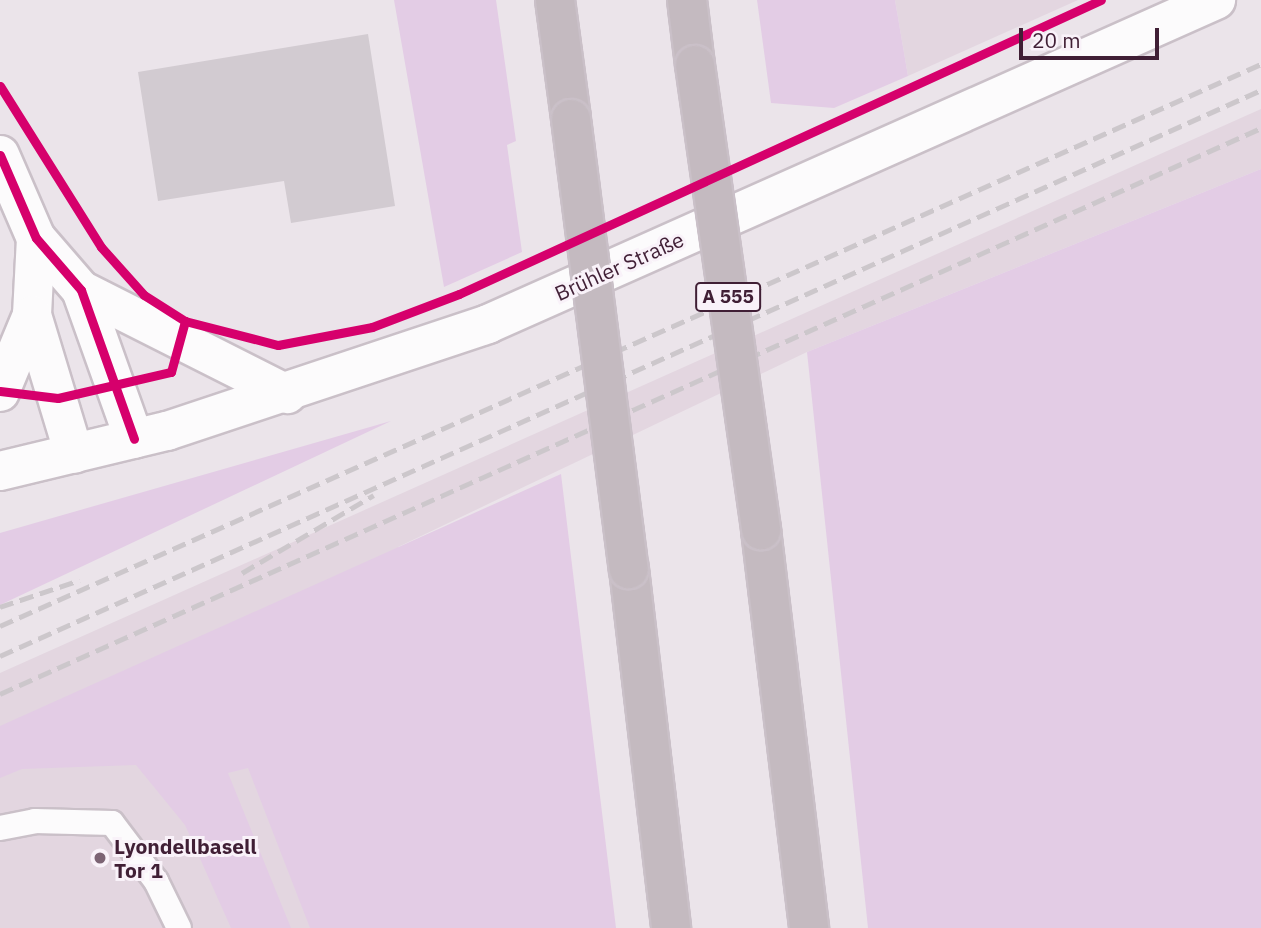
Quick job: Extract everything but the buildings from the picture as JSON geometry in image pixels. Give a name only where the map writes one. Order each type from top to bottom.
[{"type":"highway","points":[[555,0],[629,569],[671,928]]},
{"type":"highway","name":"A 555","points":[[687,0],[761,530],[809,928]]},
{"type":"main road","name":"Brühler Straße","points":[[0,471],[134,439],[287,394],[488,324],[1216,0]]},
{"type":"main road","points":[[0,155],[36,238],[81,290],[134,439]]},
{"type":"main road","points":[[0,392],[32,315],[36,238]]},
{"type":"main road","points":[[81,290],[287,394]]},
{"type":"main road","points":[[32,315],[74,454]]},
{"type":"lane","points":[[0,828],[35,821],[112,823],[156,881],[179,928]]},
{"type":"shaded area","points":[[394,0],[496,0],[516,141],[507,145],[522,252],[444,287]]},
{"type":"shaded area","points":[[757,0],[895,0],[908,76],[834,108],[771,103]]},
{"type":"shaded area","points":[[895,0],[1078,0],[908,76]]},
{"type":"shaded area","points":[[1261,109],[1261,169],[807,352],[398,547],[515,928],[0,928],[0,673]]},
{"type":"shaded area","points":[[1261,169],[1261,928],[868,928],[807,352]]},
{"type":"shaded area","points":[[391,421],[0,605],[0,533]]},
{"type":"shaded area","points":[[561,474],[616,928],[310,928],[248,768],[228,773],[291,928],[231,928],[185,825],[136,765],[22,769],[0,778],[0,726]]},
{"type":"railway","points":[[0,626],[1261,64]]},
{"type":"railway","points":[[0,656],[1261,90]]},
{"type":"railway","points":[[0,694],[1261,128]]},
{"type":"railway","points":[[242,573],[374,495]]},
{"type":"railway","points":[[0,607],[80,580]]},
{"type":"cycle path","points":[[0,86],[101,247],[144,295],[185,321],[278,345],[372,327],[459,294],[1101,0]]},
{"type":"cycle path","points":[[0,155],[36,238],[81,290],[134,439]]},
{"type":"cycle path","points":[[0,391],[58,398],[171,372],[185,321]]},
{"type":"place","name":"Lyondellbasell Tor 1","points":[[100,858]]}]
